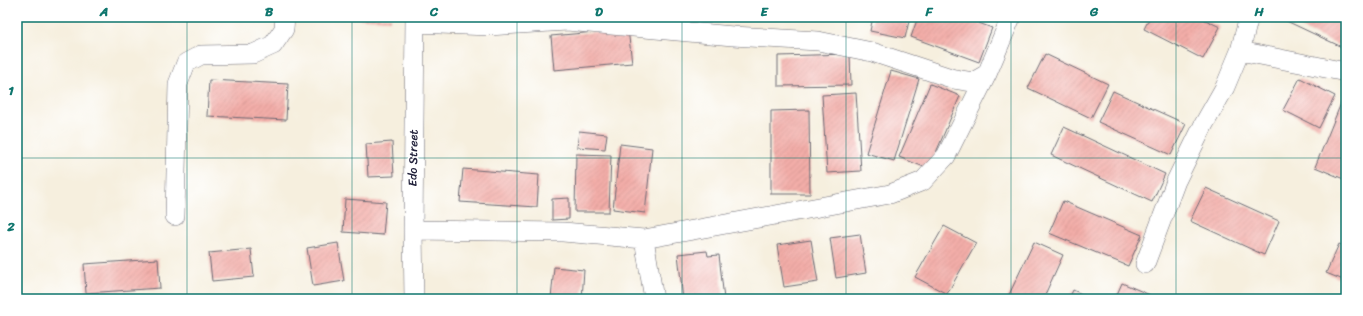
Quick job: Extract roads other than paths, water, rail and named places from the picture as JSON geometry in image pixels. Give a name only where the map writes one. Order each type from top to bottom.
[{"type":"street","points":[[175,216],[178,84],[186,63],[201,55],[253,54],[273,45],[284,29],[285,17]]},
{"type":"street","points":[[413,230],[563,232],[644,239],[890,194],[923,181],[946,156],[987,74],[1011,17]]},
{"type":"street","points":[[1144,264],[1176,181],[1204,124],[1225,88],[1240,51],[1249,17]]},
{"type":"street","points":[[415,20],[489,26],[567,21],[734,36],[818,41],[872,52],[954,80],[973,82],[987,74]]},
{"type":"street","name":"Edo Street","points":[[414,299],[413,230],[415,20]]},
{"type":"street","points":[[1240,51],[1346,72]]},
{"type":"street","points":[[644,239],[654,299]]}]
